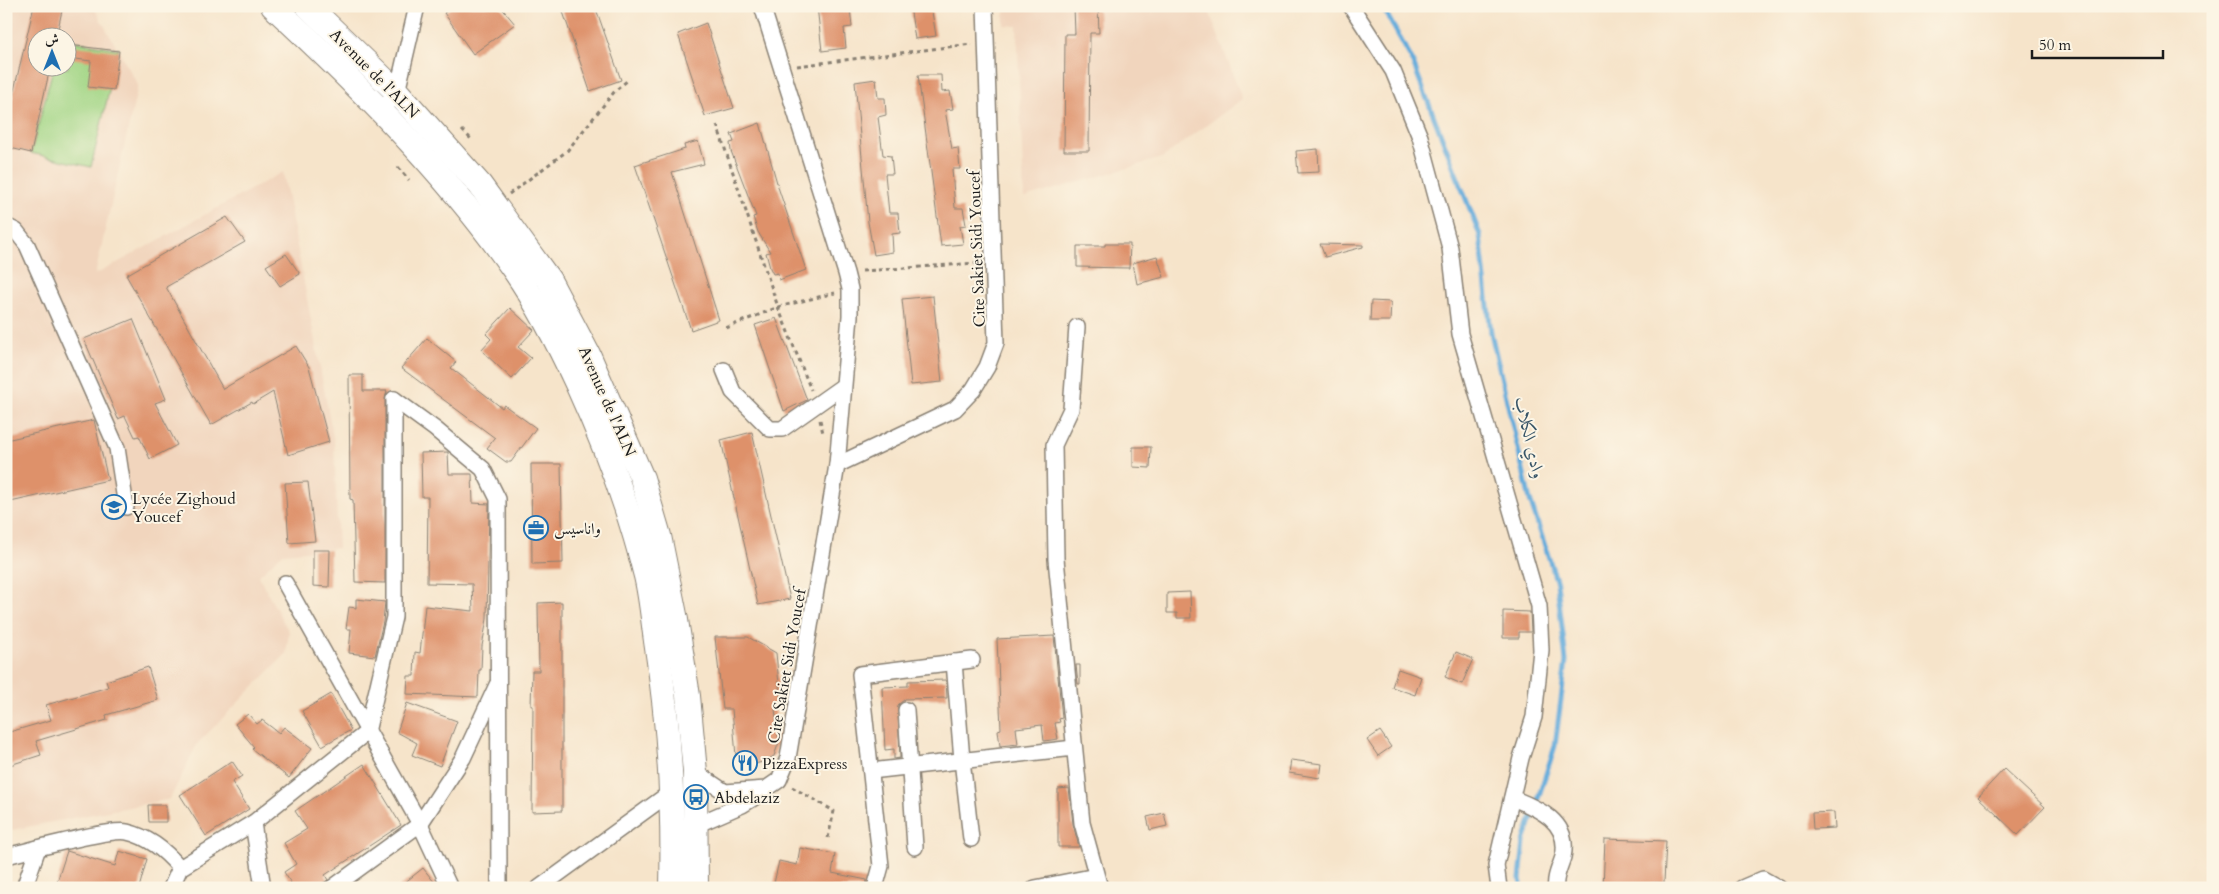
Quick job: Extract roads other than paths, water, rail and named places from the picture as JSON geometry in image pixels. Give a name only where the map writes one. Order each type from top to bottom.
[{"type":"main road","points":[[273,6],[361,88],[454,190],[516,272],[557,341],[591,414],[622,494],[646,578],[667,709],[674,818],[672,888]]},
{"type":"main road","name":"Avenue de l'ALN","points":[[308,6],[396,92],[480,186],[549,280],[588,354],[642,478],[659,536],[676,620],[688,696],[696,772],[696,888]]},
{"type":"street","points":[[382,111],[396,92],[417,6]]},
{"type":"street","name":"Cite Sakiet Sidi Youcef","points":[[762,6],[850,288],[850,316],[837,465],[793,737],[788,758],[779,780],[766,789]]},
{"type":"street","name":"Cite Sakiet Sidi Youcef","points":[[837,465],[955,409],[973,390],[987,367],[996,343],[995,262],[985,6]]},
{"type":"street","points":[[1351,6],[1393,71],[1420,137],[1450,248],[1460,334],[1539,606],[1541,650],[1534,717],[1521,758],[1496,866],[1499,888]]},
{"type":"street","points":[[6,226],[16,231],[27,245],[117,448],[126,507]]},
{"type":"street","points":[[1036,888],[1098,882],[1082,823],[1056,560],[1054,445],[1071,409],[1077,328]]},
{"type":"street","points":[[724,370],[733,392],[770,429],[782,429],[818,406],[843,386]]},
{"type":"street","points":[[170,888],[180,868],[253,823],[367,732],[394,617],[394,399],[435,429],[483,469],[498,499],[499,888]]},
{"type":"street","points":[[286,583],[367,732],[420,824],[450,888]]},
{"type":"street","points":[[875,888],[881,866],[860,674],[972,660]]},
{"type":"street","points":[[954,662],[971,839]]},
{"type":"street","points":[[332,888],[420,824],[462,758],[499,679]]},
{"type":"street","points":[[906,710],[915,847]]},
{"type":"street","points":[[871,770],[1074,748]]},
{"type":"street","points":[[696,772],[725,792],[766,789]]},
{"type":"street","points":[[673,844],[696,825],[742,804],[766,789]]},
{"type":"street","points":[[538,888],[671,792]]},
{"type":"street","points":[[1512,798],[1547,813],[1562,835],[1563,854],[1556,888]]},
{"type":"street","points":[[253,823],[263,888]]},
{"type":"street","points":[[6,856],[125,831],[150,840],[170,856],[180,868]]},
{"type":"street","points":[[24,888],[38,848]]},
{"type":"street","points":[[1742,888],[1763,879],[1779,888]]},
{"type":"waterway","name":"وادي الكلاب","points":[[1382,6],[1411,58],[1480,235],[1491,333],[1530,500],[1557,583],[1566,661],[1555,746],[1524,842],[1520,879],[1522,888]]},
{"type":"place","name":"Lycée Zighoud Youcef","points":[[114,507]]},
{"type":"place","name":"واناسيس","points":[[536,528]]},
{"type":"place","name":"PizzaExpress","points":[[745,763]]},
{"type":"place","name":"Abdelaziz","points":[[696,797]]}]
